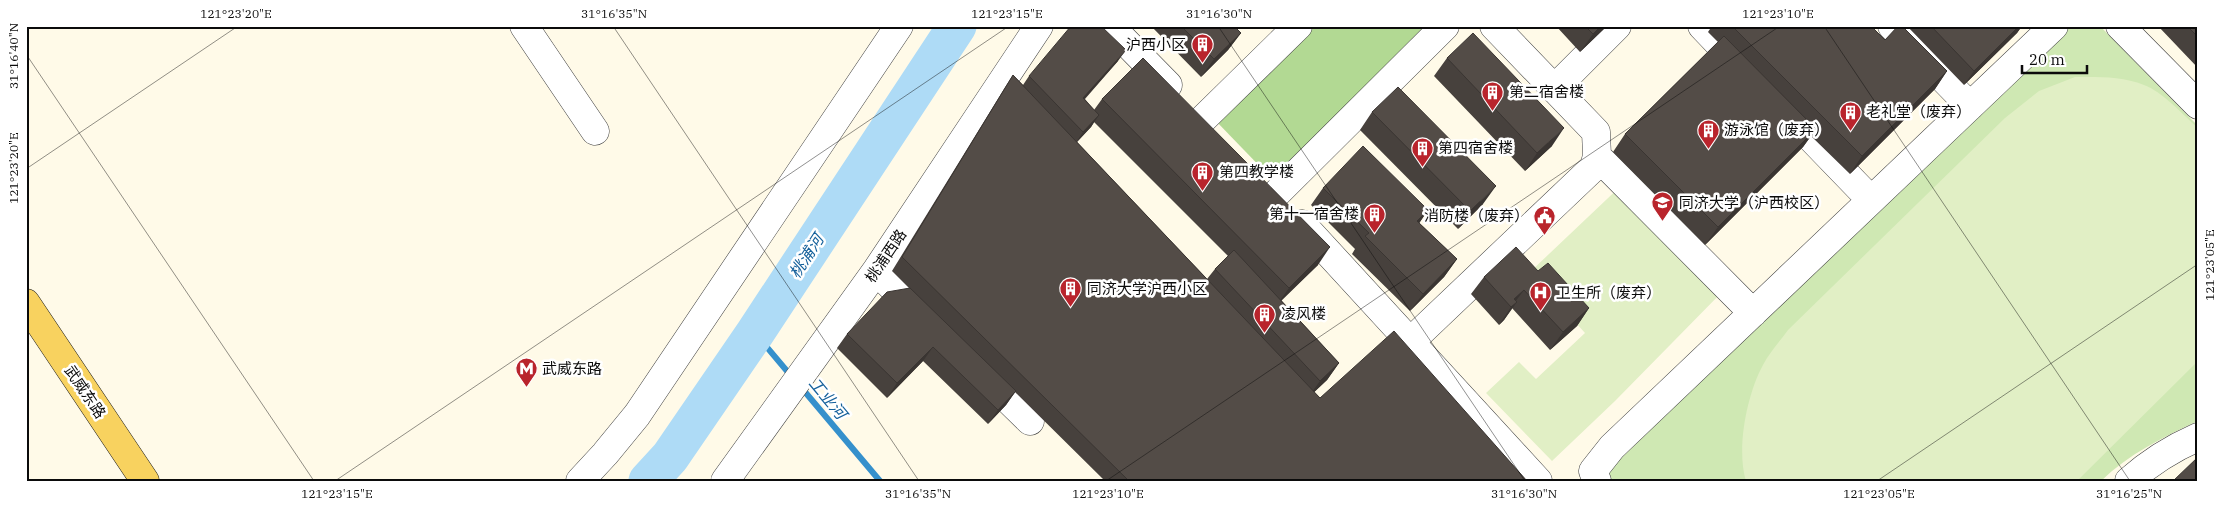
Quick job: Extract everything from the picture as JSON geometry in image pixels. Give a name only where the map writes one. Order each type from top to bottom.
[{"type":"main road","name":"武威东路","points":[[26,303],[145,481]]},
{"type":"street","points":[[524,26],[594,131]]},
{"type":"street","points":[[580,481],[637,415],[899,26]]},
{"type":"street","name":"桃浦西路","points":[[725,481],[876,271],[1039,26]]},
{"type":"street","points":[[1110,26],[1222,140]]},
{"type":"street","points":[[1202,120],[1298,26]]},
{"type":"street","points":[[1275,195],[1446,26]]},
{"type":"street","points":[[1410,342],[1594,167],[1597,156],[1596,132],[1494,26]]},
{"type":"street","points":[[1554,89],[1617,26]]},
{"type":"street","points":[[1702,26],[1871,200]]},
{"type":"street","points":[[1892,26],[1970,106]]},
{"type":"street","points":[[1597,481],[1593,471],[1612,447],[2054,26]]},
{"type":"street","points":[[2120,26],[2198,105]]},
{"type":"street","points":[[1597,156],[1753,313]]},
{"type":"street","points":[[1255,174],[1538,481]]},
{"type":"street","points":[[876,271],[939,332]]},
{"type":"street","points":[[967,360],[1030,421]]},
{"type":"street","points":[[2129,481],[2142,469],[2167,453],[2198,437]]},
{"type":"green space","points":[[1310,26],[1432,26],[1275,182],[1214,119]]},
{"type":"green space","points":[[2066,26],[2100,26],[2198,126],[2198,421],[2147,447],[2123,462],[2101,481],[1608,481],[1605,474]]},
{"type":"green space","points":[[2075,77],[2119,79],[2144,85],[2165,98],[2198,128],[2198,361],[2077,481],[1746,481],[1743,468],[1743,438],[1752,391],[1763,365],[1788,330],[2005,118],[2039,91]]},
{"type":"green space","points":[[1626,181],[1727,287],[1615,401],[1552,461],[1486,393],[1519,362],[1536,379],[1585,333],[1530,272]]},
{"type":"building","points":[[1071,26],[1101,26],[1126,50],[1083,98],[1099,115],[1083,132],[1029,76]]},
{"type":"building","points":[[1181,26],[1234,26],[1241,33],[1214,59]]},
{"type":"building","points":[[1585,26],[1601,26],[1593,34]]},
{"type":"building","name":"老礼堂（废弃）","points":[[1732,26],[1871,26],[1885,40],[1898,26],[1902,26],[1947,71],[1862,156]]},
{"type":"building","points":[[1931,26],[2019,26],[1974,71]]},
{"type":"building","points":[[2187,26],[2198,26],[2198,37]]},
{"type":"building","points":[[1473,33],[1564,128],[1537,153],[1447,58]]},
{"type":"building","name":"游泳馆（废弃）","points":[[1724,36],[1816,129],[1718,227],[1625,134]]},
{"type":"building","name":"第四教学楼","points":[[1143,58],[1330,247],[1289,288],[1102,99]]},
{"type":"building","name":"同济大学沪西小区","points":[[1013,75],[1320,398],[1394,331],[1527,481],[1129,481],[902,257]]},
{"type":"building","points":[[1398,87],[1496,186],[1470,211],[1372,112]]},
{"type":"building","name":"第十一宿舍楼","points":[[1363,146],[1428,210],[1417,221],[1457,259],[1423,294],[1365,236],[1369,233],[1323,188]]},
{"type":"building","points":[[1516,247],[1538,271],[1548,263],[1589,308],[1563,332],[1524,290],[1514,299],[1517,302],[1511,307],[1484,277]]},
{"type":"building","points":[[1234,250],[1339,363],[1320,381],[1215,269]]},
{"type":"building","points":[[910,288],[1016,391],[998,410],[933,347],[897,383],[847,334],[887,292]]},
{"type":"building","points":[[2198,457],[2198,481],[2173,481]]},
{"type":"waterway","name":"桃浦河","points":[[648,481],[670,457],[755,333],[957,26]]},
{"type":"waterway","name":"工业河","points":[[755,333],[792,377]]},
{"type":"waterway","name":"工业河","points":[[800,386],[880,481]]},
{"type":"place","name":"沪西小区","points":[[1202,64]]},
{"type":"place","name":"第二宿舍楼","points":[[1493,111]]},
{"type":"place","name":"老礼堂（废弃）","points":[[1850,131]]},
{"type":"place","name":"游泳馆（废弃）","points":[[1708,149]]},
{"type":"place","name":"第四宿舍楼","points":[[1422,167]]},
{"type":"place","name":"第四教学楼","points":[[1203,191]]},
{"type":"place","name":"同济大学（沪西校区）","points":[[1663,222]]},
{"type":"place","name":"第十一宿舍楼","points":[[1375,233]]},
{"type":"place","name":"消防楼（废弃）","points":[[1545,235]]},
{"type":"place","name":"同济大学沪西小区","points":[[1071,308]]},
{"type":"place","name":"卫生所（废弃）","points":[[1540,312]]},
{"type":"place","name":"凌风楼","points":[[1265,333]]},
{"type":"place","name":"武威东路","points":[[526,388]]}]
